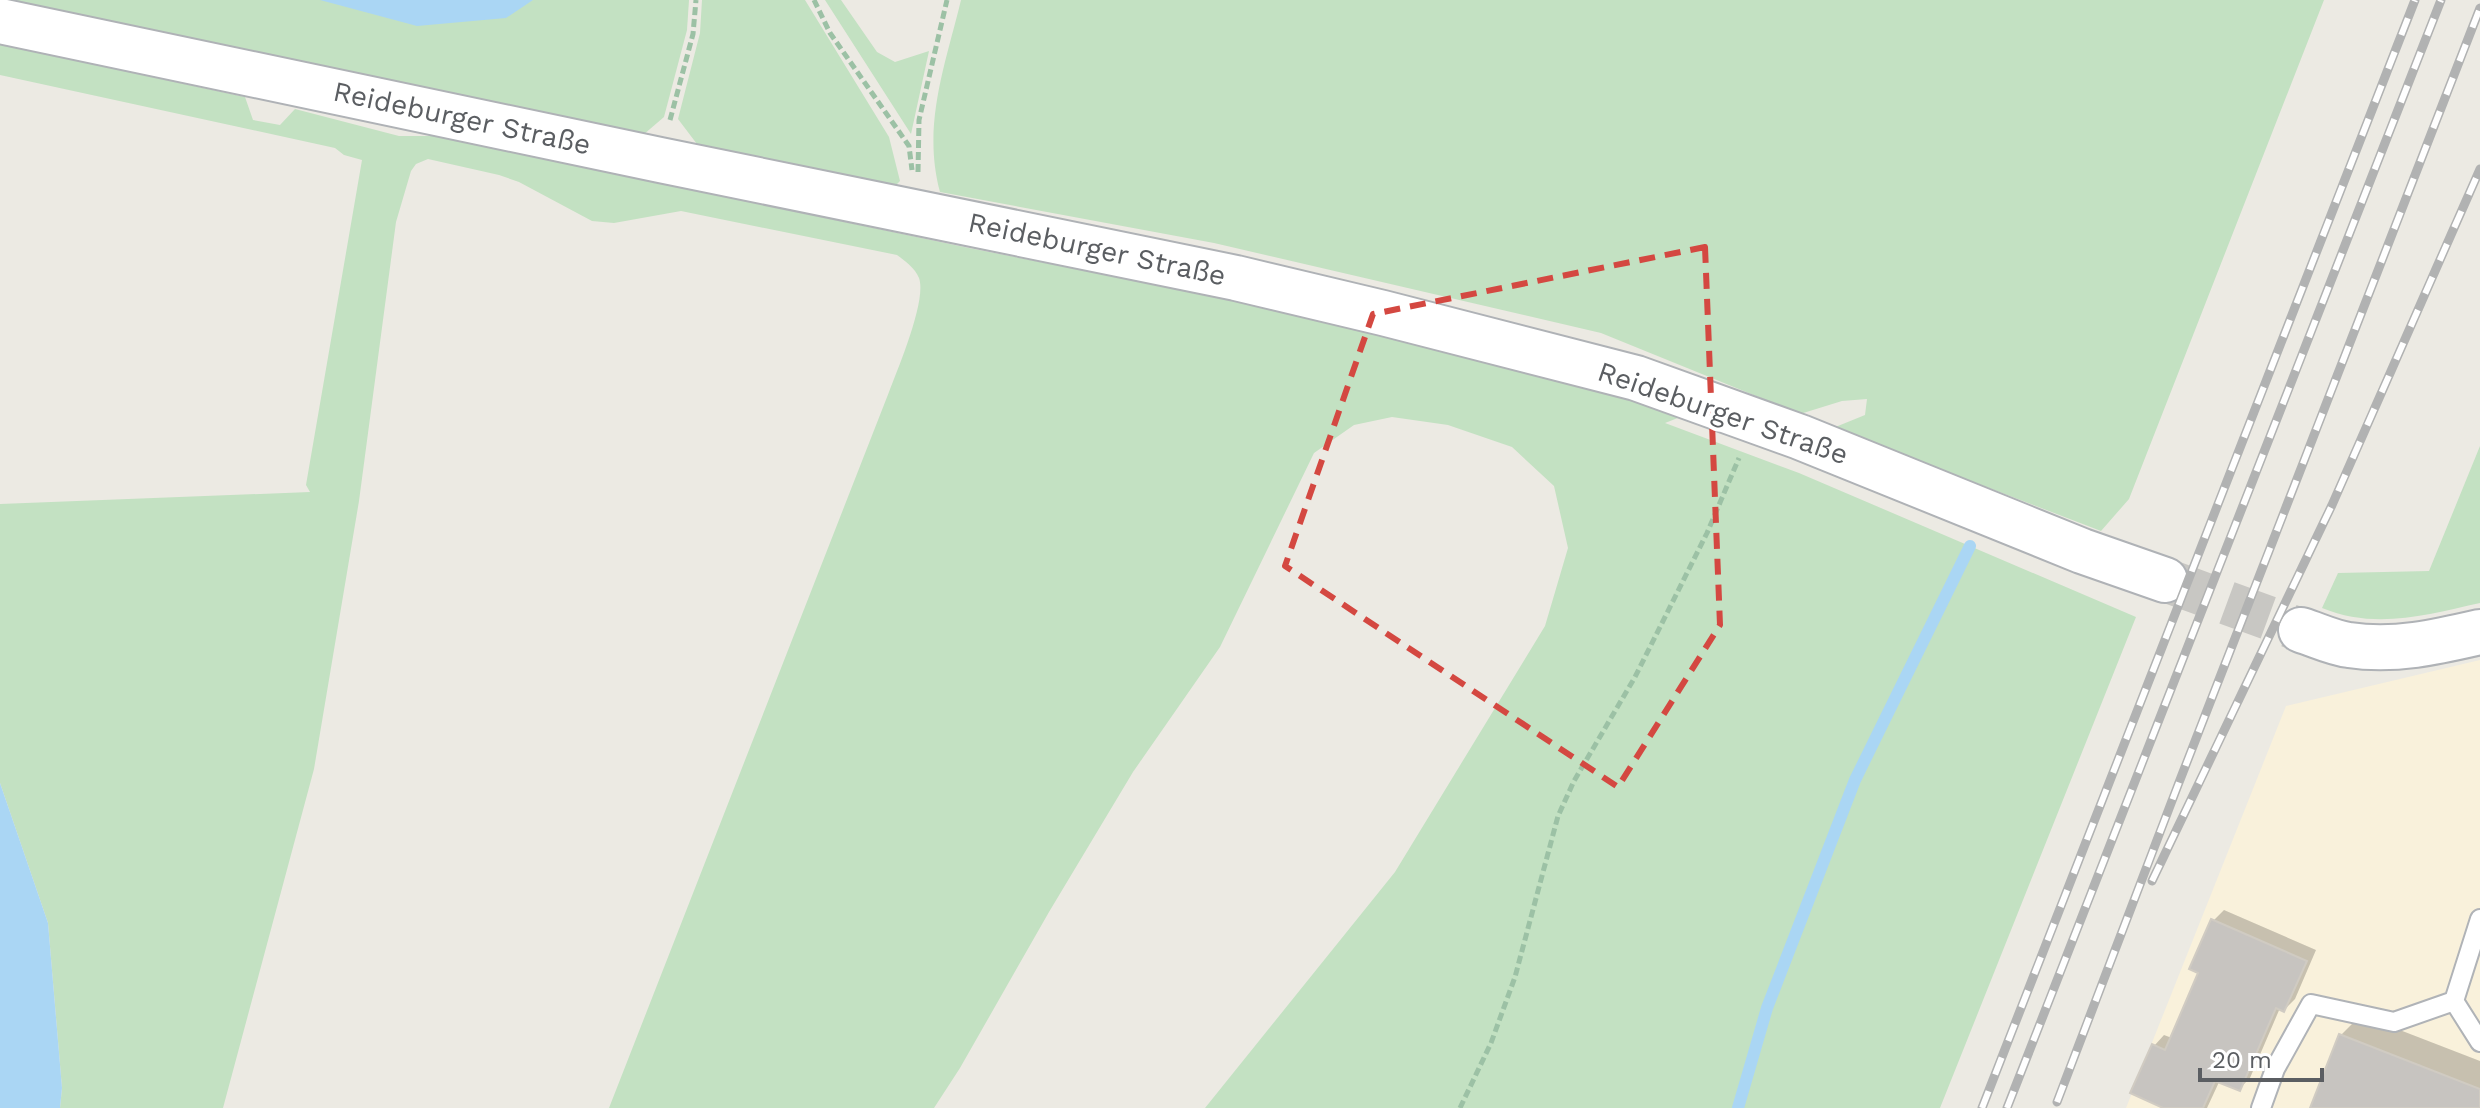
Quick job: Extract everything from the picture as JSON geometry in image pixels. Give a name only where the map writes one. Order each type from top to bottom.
[{"type":"main road","name":"Reideburger Straße","points":[[0,21],[1236,278],[1636,378],[1755,420],[2082,551],[2165,580]]},
{"type":"main road","points":[[2301,630],[2347,645],[2390,648],[2480,632]]},
{"type":"lane","points":[[2480,919],[2454,1001],[2480,1042]]},
{"type":"lane","points":[[2261,1108],[2275,1069],[2311,1004],[2394,1022],[2454,1001]]},
{"type":"path","points":[[660,160],[693,34],[696,0]]},
{"type":"path","points":[[814,0],[830,33],[909,146],[917,213]]},
{"type":"path","points":[[917,213],[919,120],[947,0]]},
{"type":"path","points":[[1460,1108],[1491,1043],[1515,977],[1558,816],[1574,781],[1635,677],[1707,533],[1755,420]]},
{"type":"highlighted area","points":[[1705,247],[1720,625],[1618,787],[1285,566],[1373,314]]},
{"type":"shaded area","points":[[2480,660],[2480,1108],[2126,1108],[2286,706]]},
{"type":"green space","points":[[7,0],[689,0],[687,30],[664,117],[643,135]]},
{"type":"green space","points":[[702,0],[805,0],[889,137],[900,181],[893,188],[700,148],[678,119],[700,33]]},
{"type":"green space","points":[[825,0],[841,0],[877,52],[895,62],[929,51],[911,134]]},
{"type":"green space","points":[[961,0],[2324,0],[2129,499],[2101,531],[1833,428],[1865,415],[1867,399],[1842,401],[1800,414],[1601,333],[1214,243],[940,192],[933,143],[935,119]]},
{"type":"green space","points":[[0,44],[245,97],[253,120],[280,125],[295,109],[399,136],[435,136],[969,248],[1266,306],[1688,414],[1665,423],[1799,473],[2136,617],[1940,1108],[1205,1108],[1395,872],[1545,626],[1568,548],[1554,486],[1512,447],[1448,425],[1392,417],[1354,425],[1314,453],[1220,647],[1133,772],[934,1108],[609,1108],[899,367],[919,302],[919,278],[897,255],[681,211],[614,223],[592,221],[519,182],[428,159],[416,164],[411,171],[396,222],[359,501],[314,769],[223,1108],[60,1108],[62,1088],[48,923],[0,783],[0,504],[310,492],[306,485],[362,160],[344,155],[335,148],[0,75]]},
{"type":"green space","points":[[2480,446],[2480,603],[2421,616],[2381,619],[2342,615],[2322,608],[2338,573],[2429,571]]},
{"type":"water","points":[[320,0],[533,0],[506,18],[417,26]]},
{"type":"water","points":[[0,783],[48,923],[62,1088],[60,1108],[0,1108]]},
{"type":"building","points":[[2211,919],[2307,961],[2284,1012],[2276,1008],[2240,1091],[2215,1081],[2203,1108],[2163,1108],[2130,1093],[2152,1044],[2165,1050],[2198,973],[2189,969]]},
{"type":"building","points":[[2339,1034],[2480,1089],[2480,1108],[2310,1108]]},
{"type":"waterway","points":[[1738,1108],[1767,1008],[1855,780],[1970,546]]},
{"type":"tunnel","points":[[2165,580],[2301,630]]},
{"type":"railway","points":[[1982,1108],[2415,0]]},
{"type":"railway","points":[[2007,1108],[2441,0]]},
{"type":"railway","points":[[2057,1102],[2480,8]]},
{"type":"railway","points":[[2152,881],[2332,505],[2480,169]]}]
